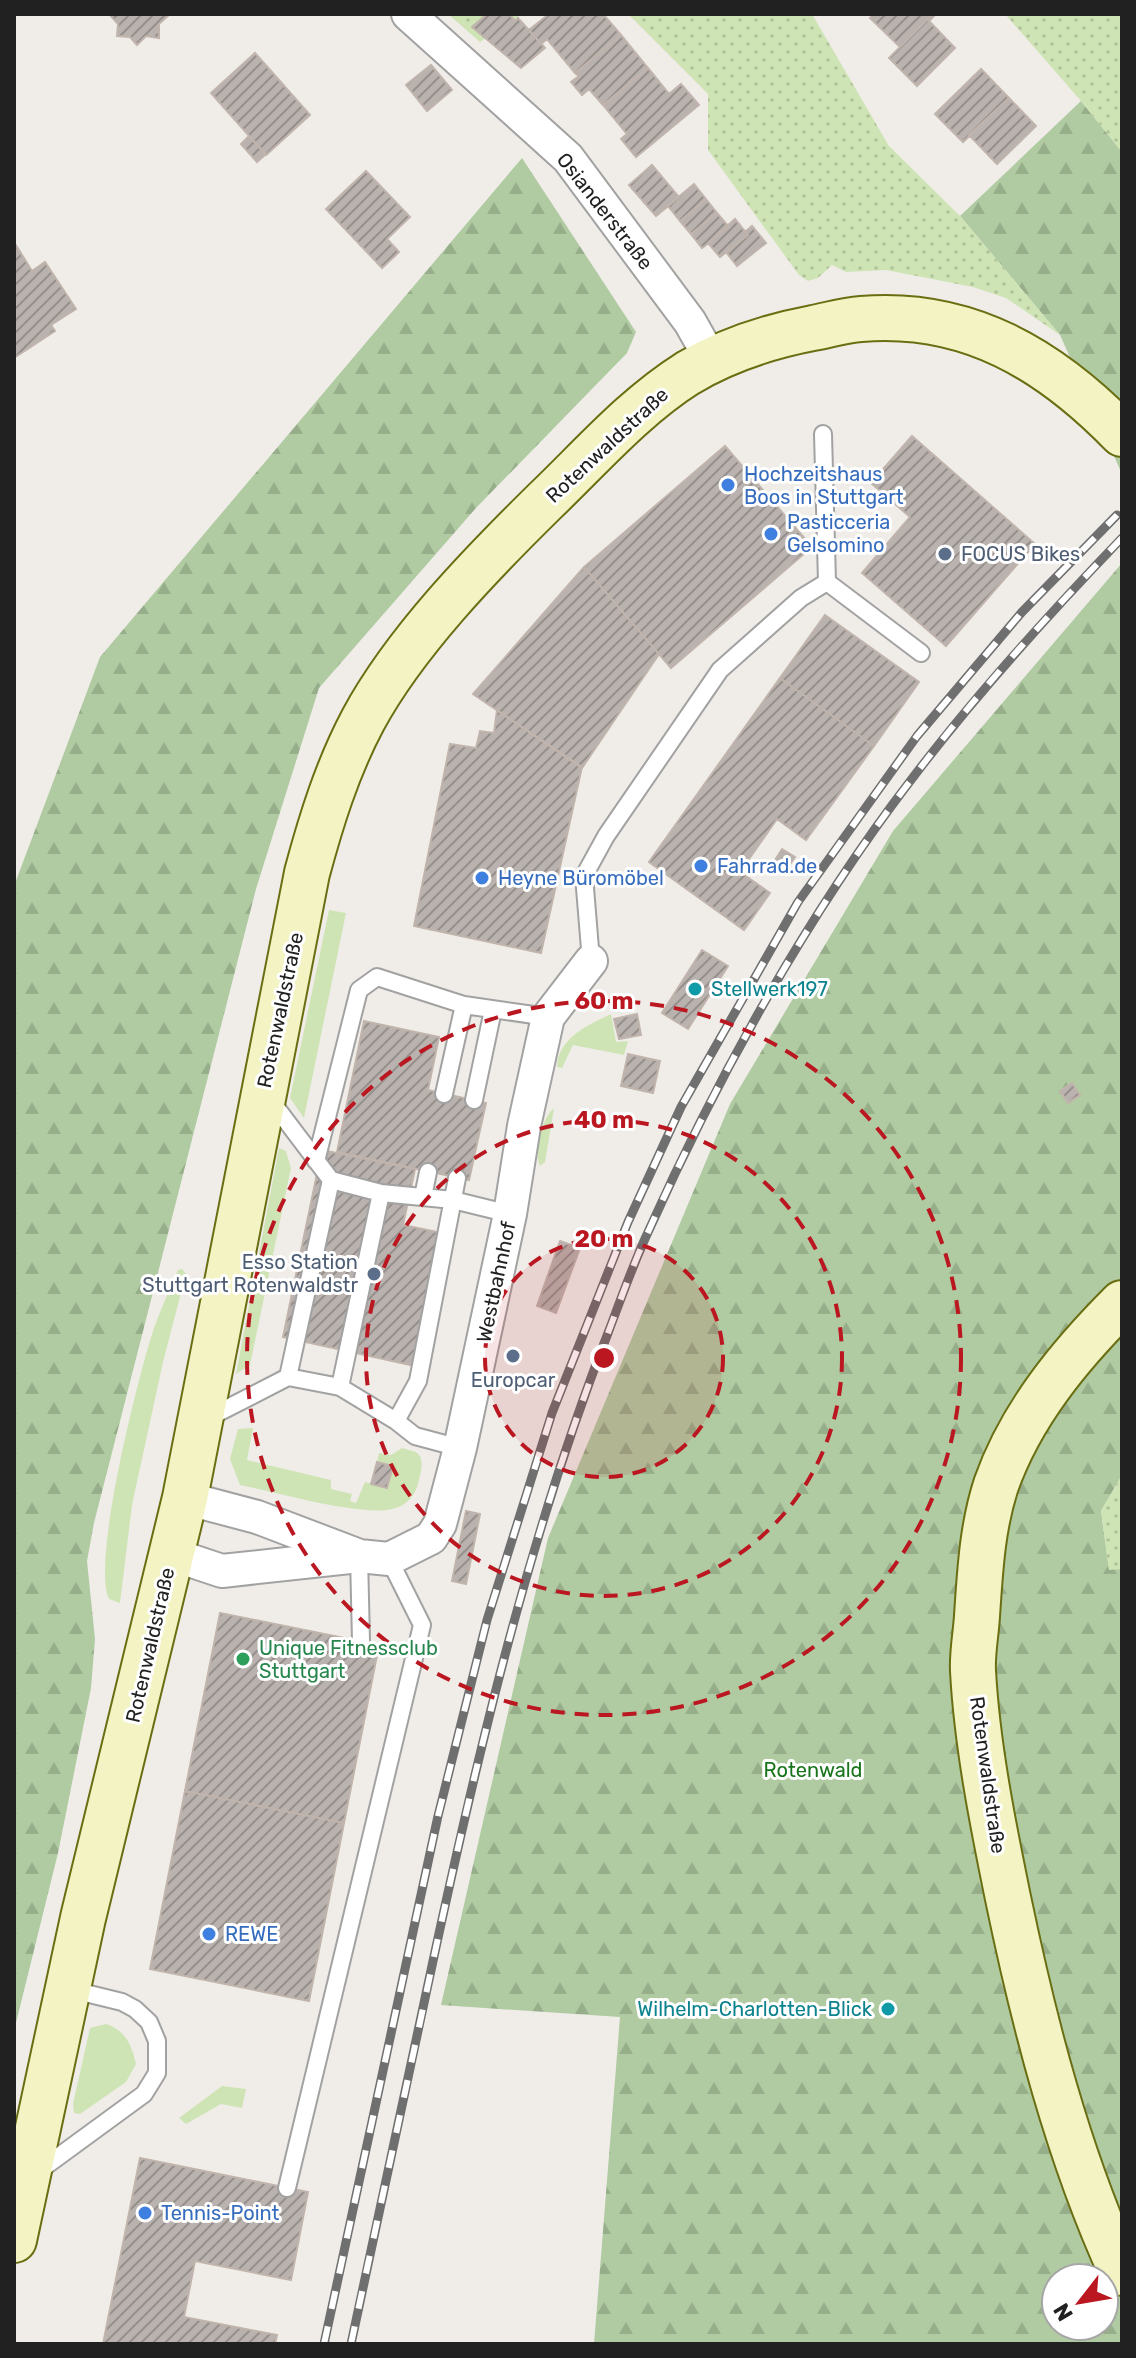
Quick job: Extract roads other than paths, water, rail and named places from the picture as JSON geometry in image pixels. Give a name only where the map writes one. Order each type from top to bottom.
[{"type":"main road","name":"Rotenwaldstraße","points":[[14,2240],[83,1918],[185,1498],[307,873],[342,763],[364,719],[397,667],[508,538],[637,413],[667,388],[712,361],[797,331],[860,319],[942,323],[975,331],[1028,356],[1063,380],[1122,434]]},
{"type":"main road","name":"Rotenwaldstraße","points":[[1122,1303],[1033,1407],[997,1484],[983,1534],[973,1669],[991,1816],[1029,1998],[1084,2177],[1122,2273]]},
{"type":"street","name":"Osianderstraße","points":[[408,14],[568,158],[690,322],[712,361]]},
{"type":"street","name":"Westbahnhof","points":[[171,1554],[222,1571],[374,1558],[431,1538],[440,1524],[460,1448],[548,1017],[591,961]]},
{"type":"street","points":[[185,1498],[257,1517],[374,1558]]},
{"type":"lane","points":[[823,434],[827,582]]},
{"type":"lane","points":[[827,582],[921,653]]},
{"type":"lane","points":[[591,961],[584,876],[606,836],[720,670],[801,598],[827,582]]},
{"type":"lane","points":[[316,1161],[359,990],[377,977],[464,1005],[548,1017]]},
{"type":"lane","points":[[444,1094],[464,1005]]},
{"type":"lane","points":[[474,1100],[493,1010]]},
{"type":"lane","points":[[263,1090],[331,1180],[381,1193],[453,1200],[510,1214]]},
{"type":"lane","points":[[423,1197],[428,1172]]},
{"type":"lane","points":[[396,1421],[418,1381],[457,1178]]},
{"type":"lane","points":[[288,1377],[331,1180]]},
{"type":"lane","points":[[340,1387],[381,1193]]},
{"type":"lane","points":[[201,1421],[288,1377],[340,1387],[415,1436],[460,1448]]},
{"type":"lane","points":[[361,1641],[374,1558]]},
{"type":"lane","points":[[287,2188],[422,1625],[374,1558]]},
{"type":"lane","points":[[29,2179],[144,2094],[157,2073],[157,2041],[149,2022],[122,2002],[69,1989]]},
{"type":"railway","points":[[324,2344],[438,1816],[487,1620],[552,1413],[628,1222],[681,1107],[798,902],[917,736],[1022,612],[1117,515]]},
{"type":"railway","points":[[351,2344],[450,1881],[508,1643],[554,1487],[638,1256],[735,1055],[836,885],[873,831],[961,717],[1122,538]]},
{"type":"place","name":"Hochzeitshaus Boos in Stuttgart","points":[[728,485]]},
{"type":"place","name":"Pasticceria Gelsomino","points":[[771,534]]},
{"type":"place","name":"FOCUS Bikes","points":[[945,554]]},
{"type":"place","name":"Fahrrad.de","points":[[701,866]]},
{"type":"place","name":"Heyne Büromöbel","points":[[482,878]]},
{"type":"place","name":"Stellwerk197","points":[[695,989]]},
{"type":"place","name":"Esso Station Stuttgart Rotenwaldstr","points":[[374,1274]]},
{"type":"place","name":"Europcar","points":[[513,1356]]},
{"type":"place","name":"Unique Fitnessclub Stuttgart","points":[[243,1659]]},
{"type":"place","name":"REWE","points":[[209,1934]]},
{"type":"place","name":"Wilhelm-Charlotten-Blick","points":[[888,2009]]},
{"type":"place","name":"Tennis-Point","points":[[145,2213]]},
{"type":"park label","name":"Rotenwald","points":[[813,1770]]}]
